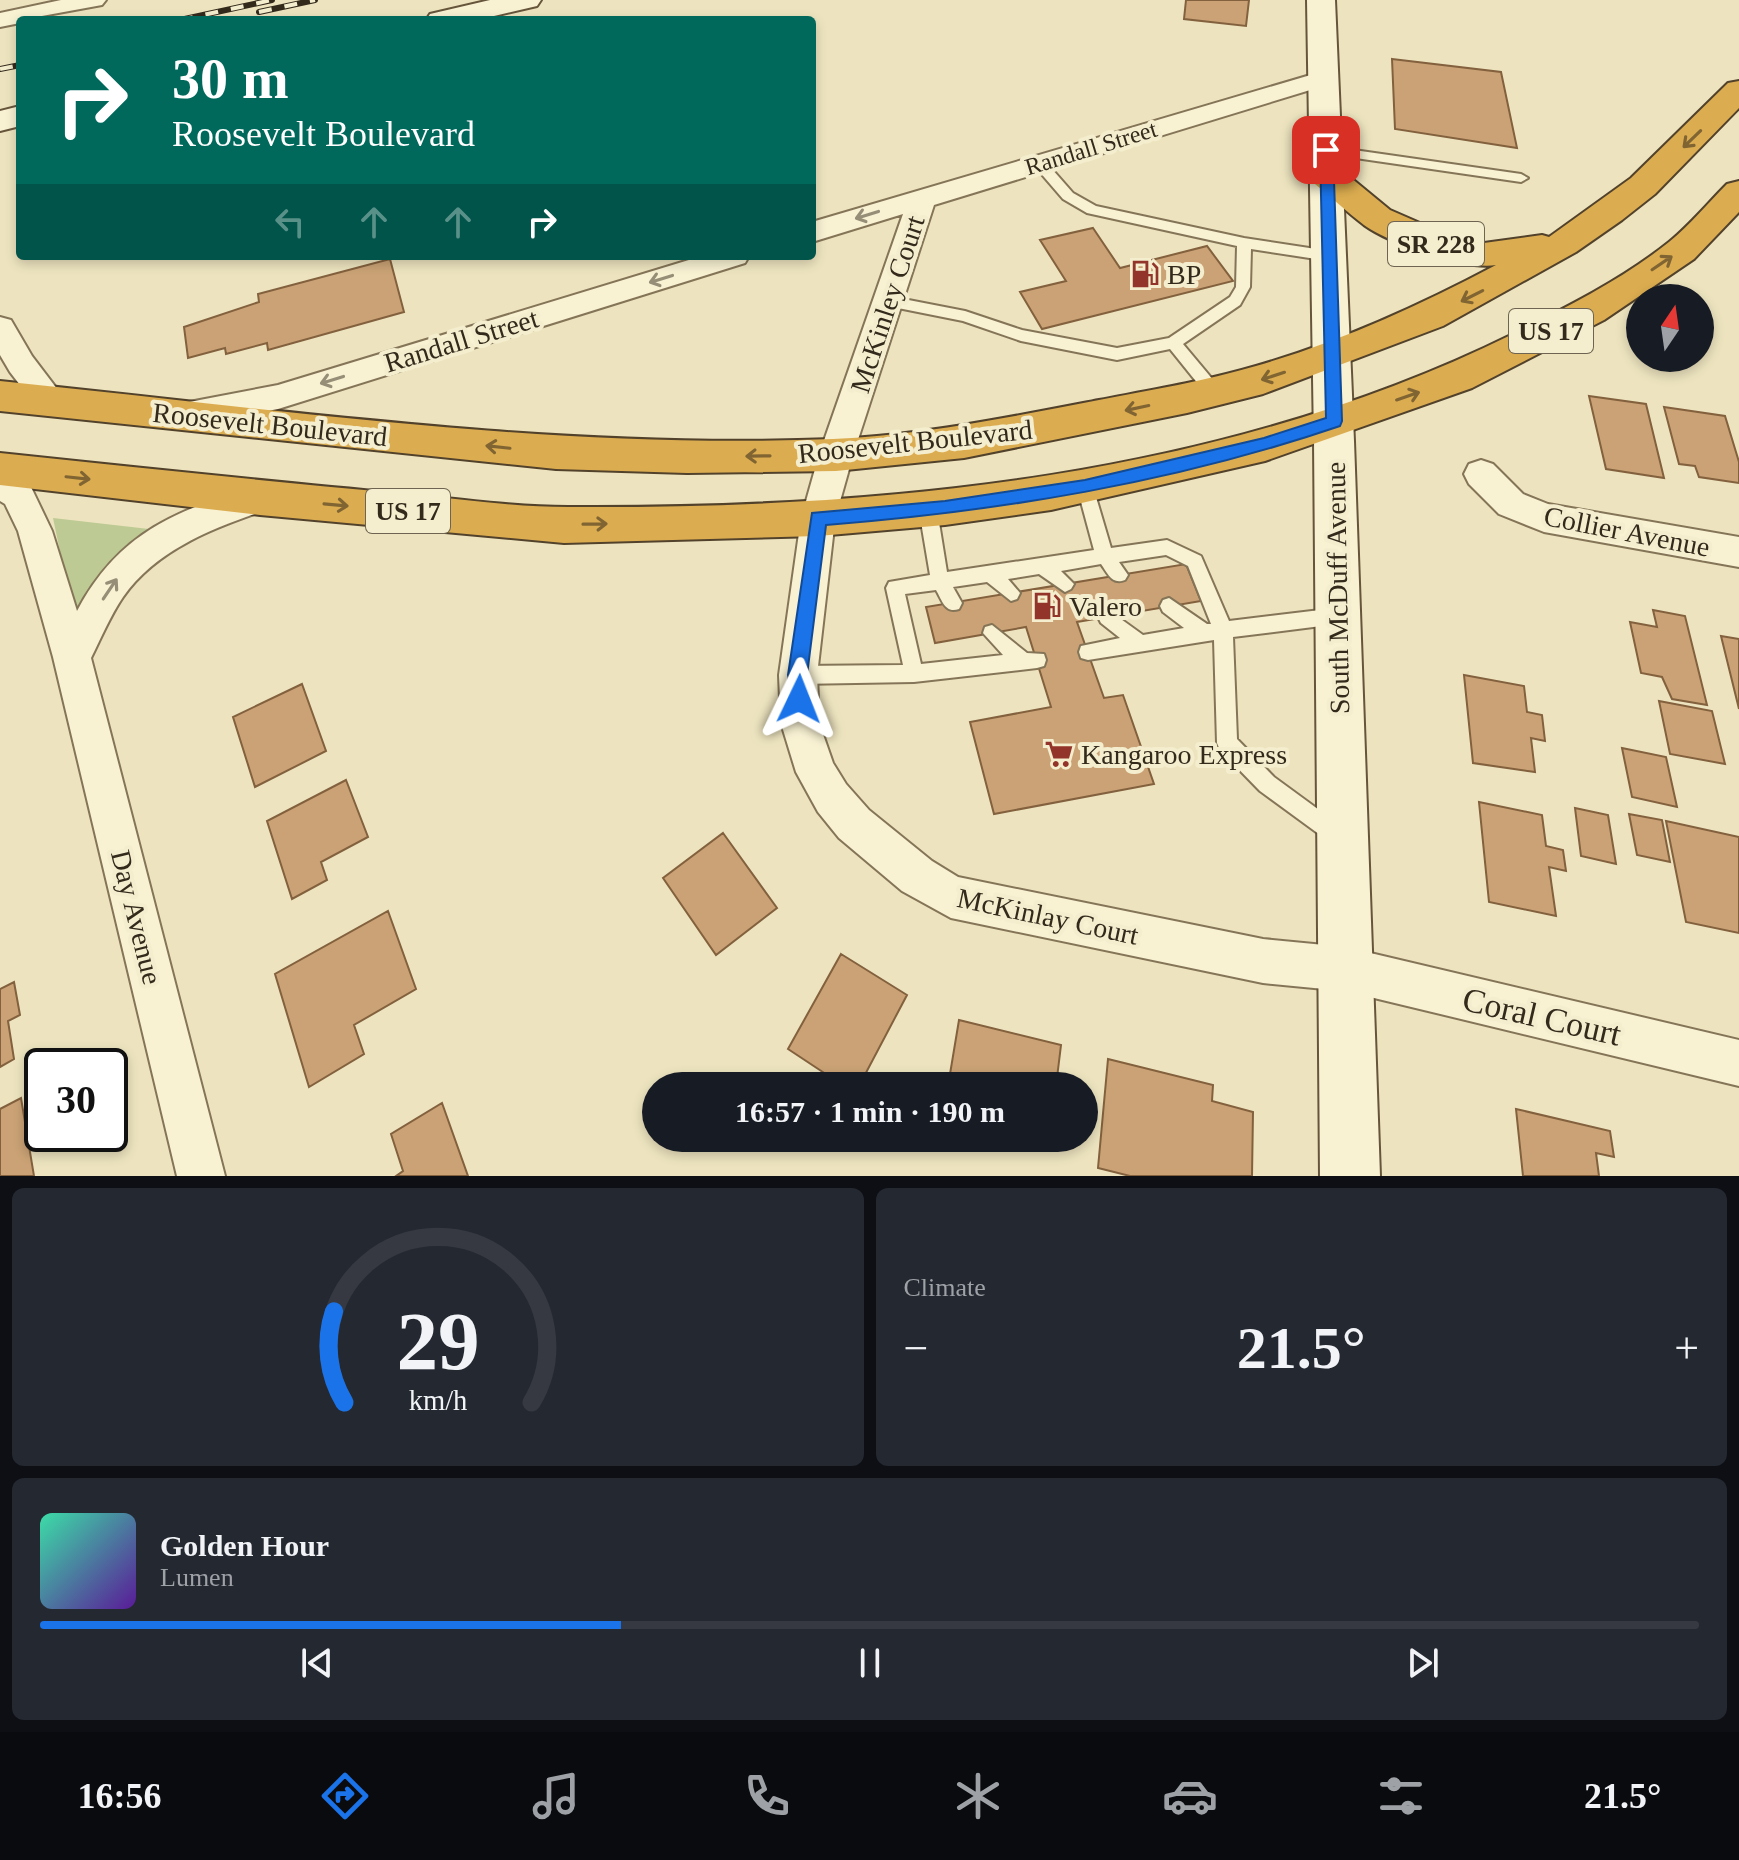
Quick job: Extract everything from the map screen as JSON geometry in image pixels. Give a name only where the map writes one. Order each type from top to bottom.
[{"type":"highway","name":"Roosevelt Boulevard","points":[[0,396],[556,453],[687,457],[836,455],[964,442],[1263,379],[1333,356],[1430,317],[1564,244],[1643,186],[1739,90]]},
{"type":"highway","name":"SR 228","points":[[1327,163],[1378,218],[1444,247],[1484,255],[1564,244]]},
{"type":"highway","name":"US 17","points":[[0,469],[260,498],[564,525],[818,519],[928,510],[1085,487],[1265,445],[1458,378],[1591,311],[1682,250],[1739,192]]},
{"type":"main road","points":[[457,16],[527,0]]},
{"type":"main road","name":"South McDuff Avenue","points":[[1321,0],[1333,356],[1350,1176]]},
{"type":"street","points":[[0,20],[50,4],[94,0]]},
{"type":"street","name":"Randall Street","points":[[816,231],[1324,78]]},
{"type":"street","name":"McKinley Court","points":[[818,519],[836,455],[922,199]]},
{"type":"street","name":"Randall Street","points":[[184,415],[278,397],[722,260]]},
{"type":"street","points":[[0,328],[21,364],[51,402]]},
{"type":"street","name":"Collier Avenue","points":[[1481,474],[1511,504],[1544,518],[1739,552]]},
{"type":"street","name":"Day Avenue","points":[[0,483],[18,495],[35,531],[72,657],[201,1176]]},
{"type":"street","points":[[72,657],[112,583],[151,547],[207,516],[260,498]]},
{"type":"street","name":"McKinlay Court","points":[[818,519],[798,675],[800,723],[816,772],[832,798],[864,833],[917,876],[951,897],[1263,961],[1345,969]]},
{"type":"street","name":"Coral Court","points":[[1345,969],[1739,1063]]},
{"type":"lane","points":[[1039,163],[1068,196],[1092,210],[1244,243],[1329,256]]},
{"type":"lane","points":[[1327,163],[1521,178]]},
{"type":"lane","points":[[888,301],[965,316],[1021,335],[1117,354],[1173,343],[1235,301],[1243,287],[1244,243]]},
{"type":"lane","points":[[1173,343],[1213,391]]},
{"type":"lane","points":[[1085,487],[1104,555],[1119,575]]},
{"type":"lane","points":[[928,510],[940,581],[953,603]]},
{"type":"lane","points":[[914,673],[895,588],[1167,547],[1195,561],[1213,631],[1227,743],[1267,784],[1342,839]]},
{"type":"lane","points":[[1041,565],[1065,584]]},
{"type":"lane","points":[[990,573],[1011,593]]},
{"type":"lane","points":[[1169,606],[1213,631]]},
{"type":"lane","points":[[1090,649],[1337,616]]},
{"type":"lane","points":[[1107,617],[1140,643]]},
{"type":"lane","points":[[798,675],[914,673],[1030,661],[992,633]]},
{"type":"green space","points":[[53,518],[149,529],[111,561],[73,613]]},
{"type":"building","points":[[1186,0],[1249,0],[1246,26],[1184,19]]},
{"type":"building","points":[[1392,59],[1501,72],[1517,148],[1395,129]]},
{"type":"building","name":"BP","points":[[1093,228],[1120,268],[1207,246],[1233,281],[1042,329],[1020,292],[1066,281],[1040,240]]},
{"type":"building","points":[[390,260],[404,312],[268,350],[267,343],[226,354],[225,348],[188,358],[184,327],[259,302],[258,294]]},
{"type":"building","points":[[1589,396],[1646,404],[1664,478],[1606,469]]},
{"type":"building","points":[[1664,407],[1725,416],[1739,462],[1739,483],[1699,477],[1695,466],[1679,464]]},
{"type":"building","points":[[1186,564],[1201,601],[1077,622],[1104,698],[1123,695],[1154,784],[994,814],[970,722],[1051,707],[1026,627],[935,643],[926,607]]},
{"type":"building","points":[[1653,610],[1685,616],[1707,705],[1672,699],[1662,677],[1641,673],[1630,622],[1657,627]]},
{"type":"building","points":[[1721,636],[1739,639],[1739,709]]},
{"type":"building","points":[[1464,675],[1524,686],[1527,712],[1542,715],[1545,741],[1531,738],[1535,772],[1473,763]]},
{"type":"building","points":[[302,684],[326,751],[255,787],[233,717]]},
{"type":"building","points":[[1659,701],[1712,711],[1725,764],[1670,754]]},
{"type":"building","points":[[1622,748],[1666,757],[1677,807],[1632,797]]},
{"type":"building","points":[[346,780],[368,837],[321,862],[327,880],[292,899],[267,821]]},
{"type":"building","points":[[1479,802],[1542,815],[1546,846],[1563,850],[1566,871],[1549,867],[1556,916],[1489,902]]},
{"type":"building","points":[[1575,808],[1608,815],[1616,864],[1581,856]]},
{"type":"building","points":[[1629,814],[1662,820],[1670,862],[1637,855]]},
{"type":"building","points":[[1666,821],[1739,837],[1739,933],[1686,922]]},
{"type":"building","points":[[723,833],[777,908],[716,955],[663,878]]},
{"type":"building","points":[[388,911],[416,989],[354,1025],[364,1054],[309,1087],[275,974]]},
{"type":"building","points":[[841,954],[907,995],[866,1072],[823,1072],[788,1049]]},
{"type":"building","points":[[14,982],[20,1015],[8,1021],[14,1059],[0,1067],[0,989]]},
{"type":"building","points":[[959,1020],[1061,1045],[1058,1072],[950,1072]]},
{"type":"building","points":[[1108,1059],[1213,1085],[1212,1101],[1253,1112],[1252,1176],[1130,1176],[1098,1168]]},
{"type":"building","points":[[21,1098],[24,1152],[30,1152],[34,1176],[0,1176],[0,1109]]},
{"type":"building","points":[[442,1103],[468,1176],[396,1176],[403,1171],[391,1134]]},
{"type":"building","points":[[1516,1109],[1610,1131],[1614,1157],[1596,1153],[1599,1176],[1523,1176]]},
{"type":"railway","points":[[198,16],[272,0]]},
{"type":"railway","points":[[259,12],[315,0]]},
{"type":"railway","points":[[0,69],[16,66]]},
{"type":"place","name":"BP","points":[[1145,274]]},
{"type":"place","name":"Valero","points":[[1047,606]]},
{"type":"place","name":"Kangaroo Express","points":[[1059,754]]},
{"type":"route","points":[[799,699],[798,675],[818,519],[945,508],[1085,487],[1265,445],[1334,421],[1326,150]]}]
